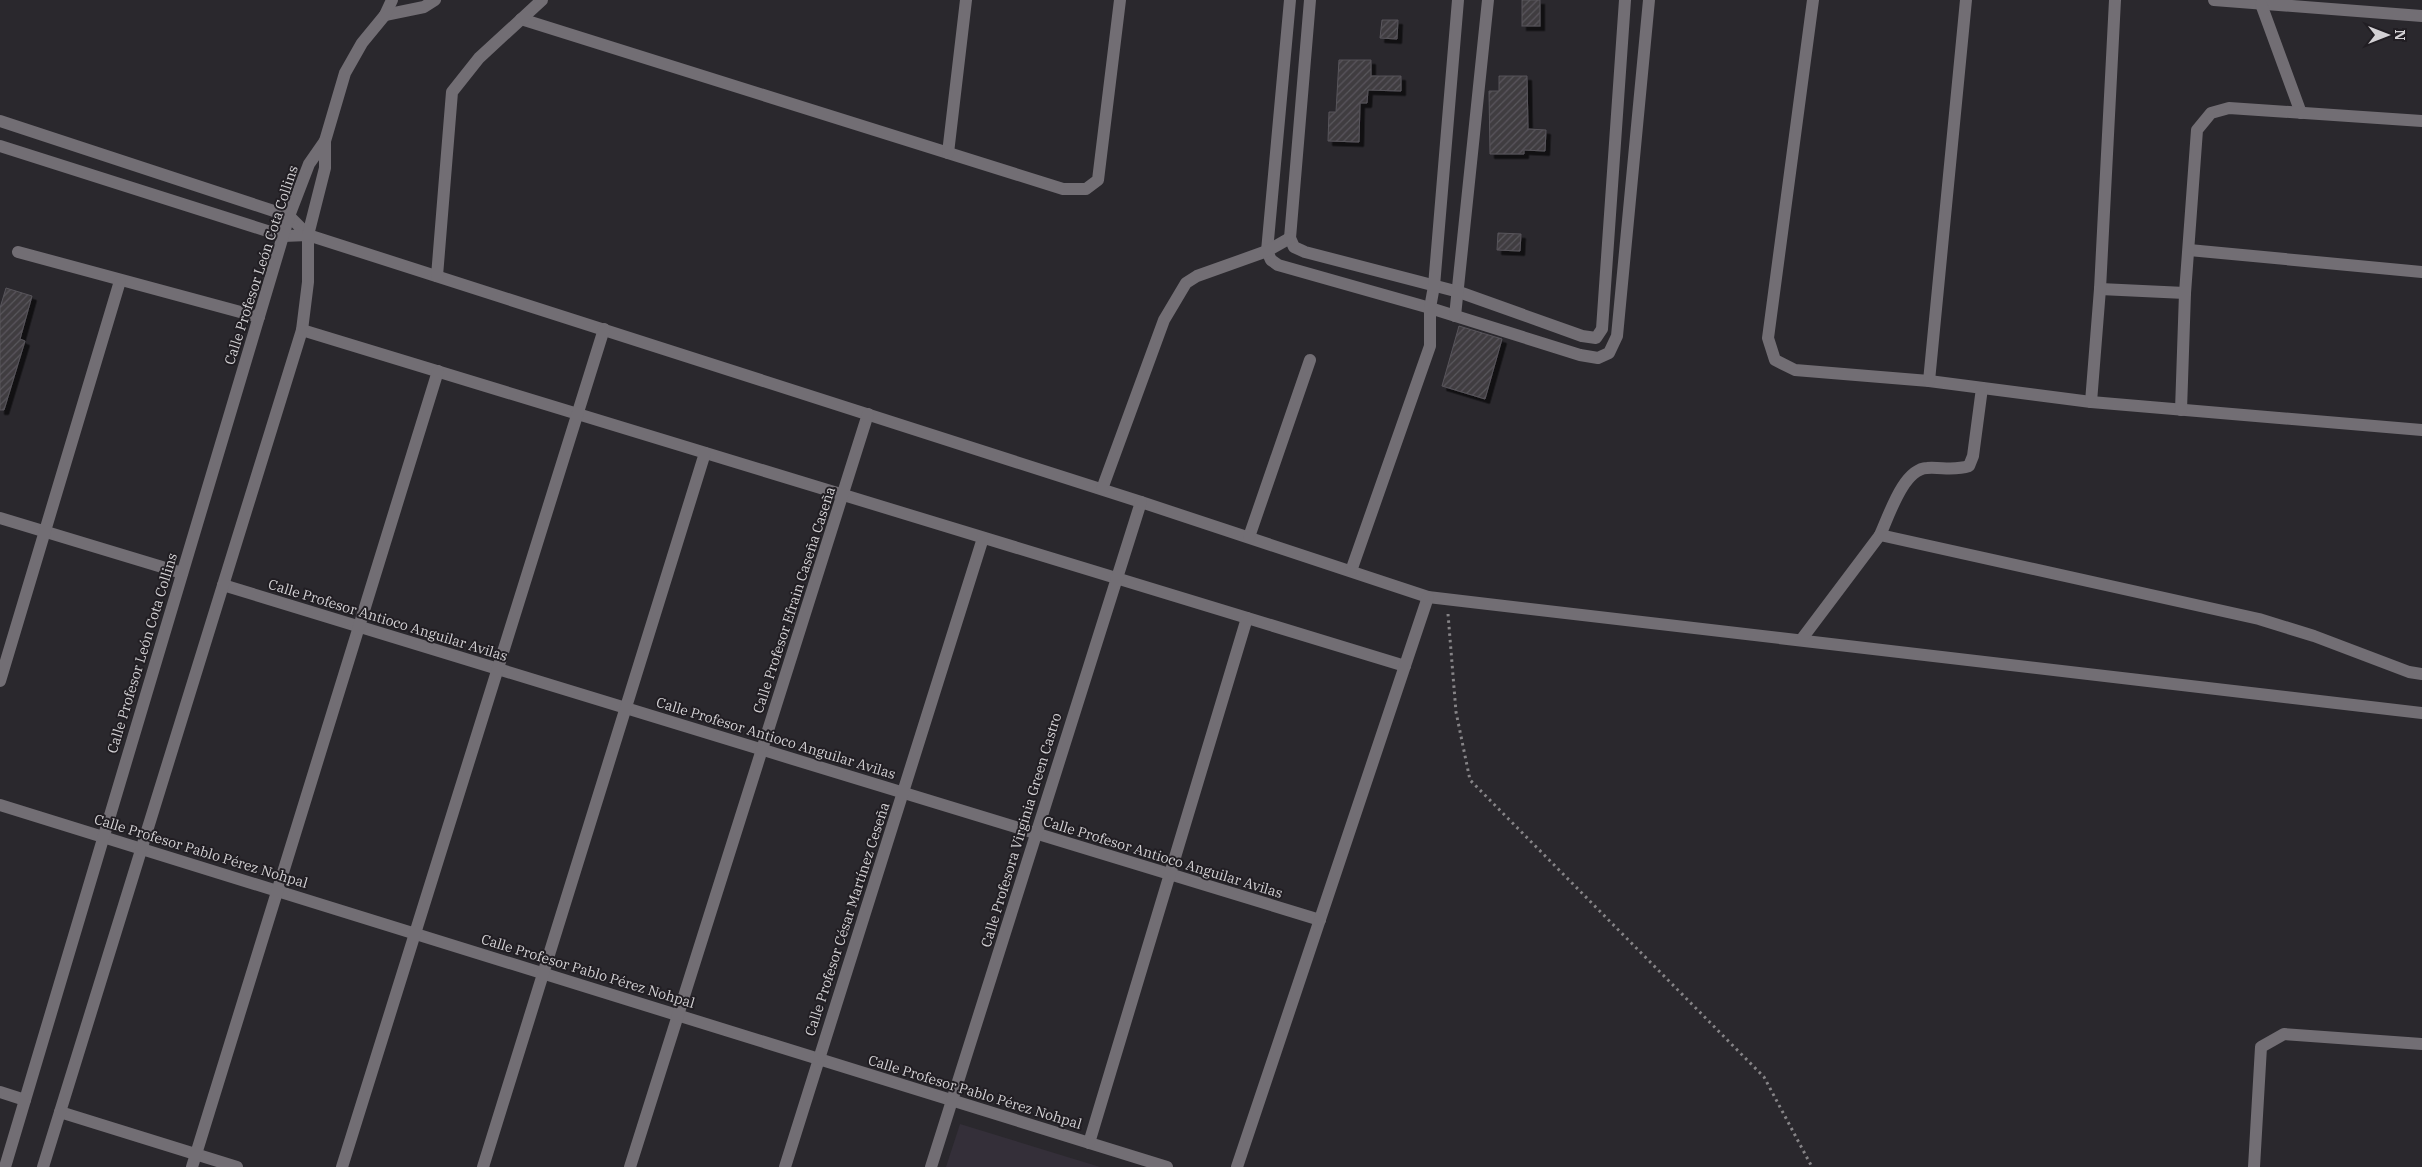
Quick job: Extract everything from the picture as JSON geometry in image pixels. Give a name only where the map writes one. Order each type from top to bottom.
[{"type":"street","points":[[43,1167],[302,330],[308,282],[308,235],[325,168],[325,141],[345,73],[362,43],[385,15],[392,0]]},
{"type":"street","points":[[385,15],[424,7],[434,0]]},
{"type":"street","points":[[438,276],[452,92],[479,58],[542,0]]},
{"type":"street","points":[[948,153],[966,0]]},
{"type":"street","points":[[521,19],[1062,189],[1086,189],[1098,180],[1120,0]]},
{"type":"street","points":[[1290,0],[1267,251],[1271,260],[1278,265],[1430,308],[1580,355],[1598,358],[1609,354],[1617,336],[1649,0]]},
{"type":"street","points":[[1310,0],[1290,238],[1294,247],[1305,252],[1459,292],[1582,336],[1596,338],[1602,328],[1625,0]]},
{"type":"street","points":[[1351,571],[1430,346],[1430,308],[1434,286],[1458,0]]},
{"type":"street","points":[[1455,316],[1488,0]]},
{"type":"street","points":[[1813,0],[1768,338],[1775,360],[1795,370],[1929,381],[2091,402],[2422,430]]},
{"type":"street","points":[[1929,381],[1966,0]]},
{"type":"street","points":[[2091,402],[2100,290],[2115,0]]},
{"type":"street","points":[[2214,0],[2261,4],[2355,6],[2422,16]]},
{"type":"street","points":[[2261,4],[2301,113]]},
{"type":"street","points":[[2181,410],[2185,293],[2197,130],[2211,113],[2229,108],[2422,121]]},
{"type":"street","points":[[0,121],[289,216],[308,235]]},
{"type":"street","name":"Calle Profesor León Cota Collins","points":[[4,1167],[289,216],[309,164],[325,141]]},
{"type":"street","points":[[0,146],[283,236],[308,235],[438,276],[1102,489],[1428,597],[2422,713]]},
{"type":"street","points":[[1102,489],[1164,320],[1186,282],[1197,276],[1267,251],[1290,238]]},
{"type":"street","points":[[2189,250],[2422,272]]},
{"type":"street","points":[[18,252],[259,317]]},
{"type":"street","points":[[0,681],[120,281]]},
{"type":"street","points":[[2100,290],[2185,293]]},
{"type":"street","points":[[342,1167],[604,329]]},
{"type":"street","points":[[302,330],[1405,666]]},
{"type":"street","points":[[1248,537],[1310,360]]},
{"type":"street","points":[[194,1161],[438,371]]},
{"type":"street","points":[[1801,640],[1880,535],[1907,479],[1915,470],[1926,468],[1956,470],[1969,466],[1973,456],[1982,388]]},
{"type":"street","name":"Calle Profesor Efrain Caseña Caseña","points":[[630,1167],[868,414]]},
{"type":"street","points":[[483,1167],[705,453]]},
{"type":"street","name":"Calle Profesora Virginia Green Castro","points":[[931,1167],[1141,502]]},
{"type":"street","points":[[0,518],[45,530],[182,573]]},
{"type":"street","points":[[1880,535],[2260,619],[2314,636],[2409,672],[2422,674]]},
{"type":"street","name":"Calle Profesor César Martínez Ceseña","points":[[785,1167],[983,538]]},
{"type":"street","name":"Calle Profesor Antioco Anguilar Avilas","points":[[223,585],[1320,920]]},
{"type":"street","points":[[1237,1167],[1428,597]]},
{"type":"street","points":[[1089,1143],[1247,618]]},
{"type":"street","name":"Calle Profesor Pablo Pérez Nohpal","points":[[0,804],[1167,1167]]},
{"type":"street","points":[[2254,1167],[2261,1047],[2284,1034],[2422,1044]]},
{"type":"street","points":[[0,1092],[25,1100]]},
{"type":"street","points":[[60,1112],[194,1161],[237,1167]]},
{"type":"path","points":[[1447,599],[1456,712],[1470,780],[1764,1077],[1812,1167]]},
{"type":"shaded area","points":[[960,1124],[1100,1167],[946,1167]]},
{"type":"building","points":[[1522,0],[1540,0],[1540,26],[1522,26]]},
{"type":"building","points":[[1382,20],[1398,20],[1397,39],[1380,38]]},
{"type":"building","points":[[1339,60],[1371,60],[1371,76],[1401,76],[1401,91],[1368,90],[1367,103],[1360,103],[1359,142],[1328,141],[1329,112],[1336,112]]},
{"type":"building","points":[[1499,76],[1527,76],[1528,129],[1546,130],[1545,151],[1524,150],[1524,154],[1490,154],[1489,91],[1499,91]]},
{"type":"building","points":[[1498,233],[1521,234],[1520,251],[1497,250]]},
{"type":"building","points":[[6,288],[32,296],[20,339],[25,341],[4,410],[0,410],[0,308]]},
{"type":"building","points":[[1459,326],[1502,339],[1485,399],[1442,386]]}]
